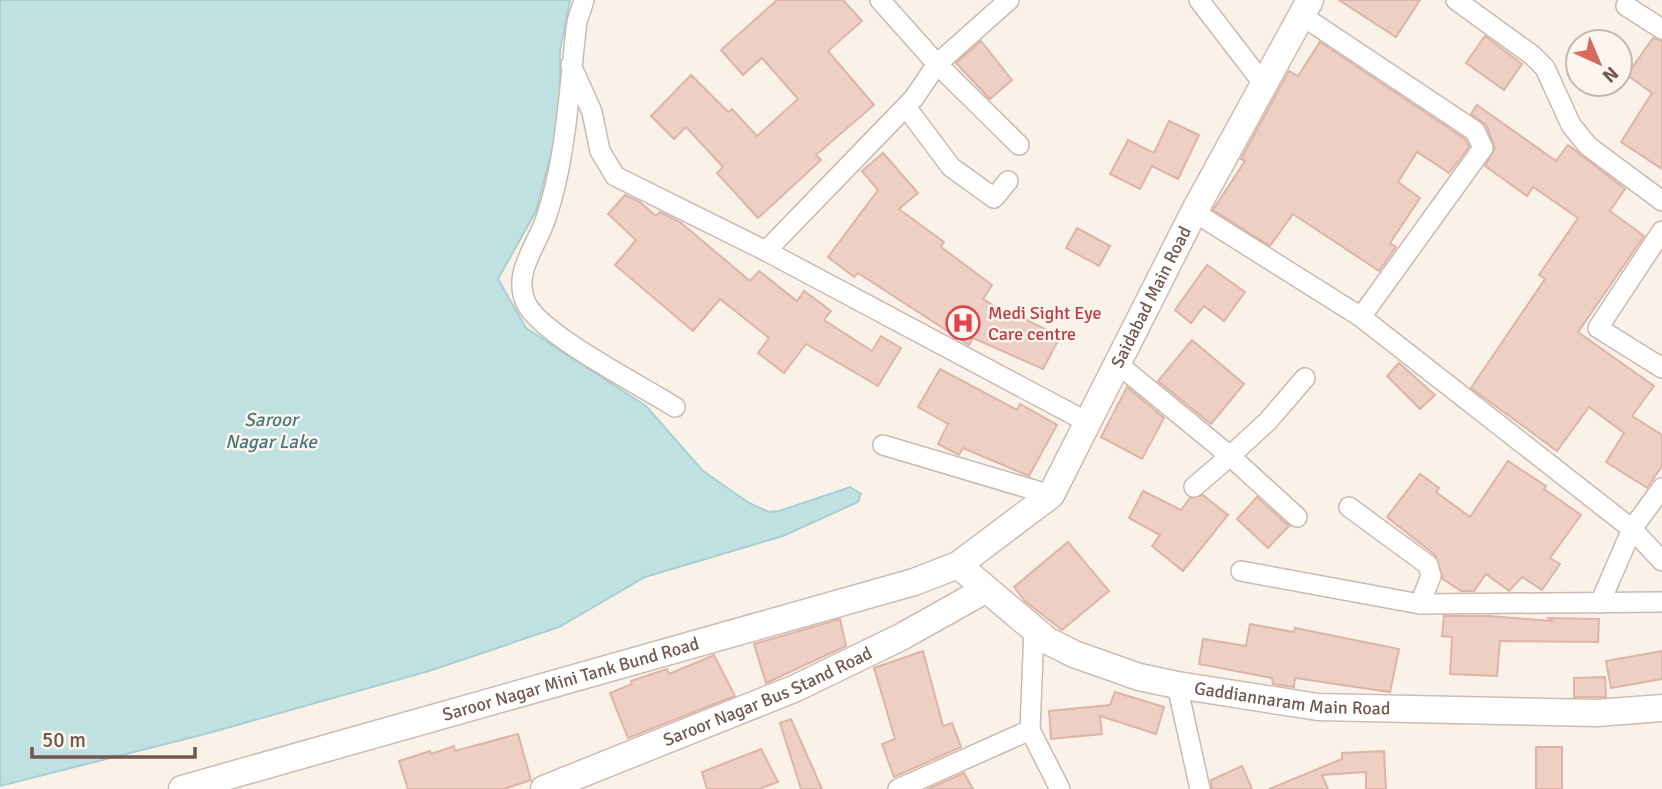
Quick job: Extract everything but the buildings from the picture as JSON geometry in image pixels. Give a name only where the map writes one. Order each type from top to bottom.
[{"type":"main road","name":"Saidabad Main Road","points":[[958,565],[1051,495],[1194,212],[1262,82],[1305,7]]},
{"type":"main road","name":"Gaddiannaram Main Road","points":[[958,565],[1048,641],[1074,654],[1139,677],[1177,685],[1318,707],[1597,713],[1662,708]]},
{"type":"main road","name":"Saroor Nagar Mini Tank Bund Road","points":[[182,789],[914,582],[958,565]]},
{"type":"main road","name":"Saroor Nagar Bus Stand Road","points":[[544,789],[796,688],[901,637],[985,590]]},
{"type":"street","points":[[584,0],[577,22],[559,159],[546,217],[520,279],[526,304],[555,333],[675,407]]},
{"type":"street","points":[[880,0],[937,64],[1018,145]]},
{"type":"street","points":[[766,251],[906,107],[937,64],[1009,0]]},
{"type":"street","points":[[1199,0],[1262,82]]},
{"type":"street","points":[[1456,0],[1532,55],[1545,68],[1571,125],[1587,146],[1662,201]]},
{"type":"street","points":[[1626,6],[1662,29]]},
{"type":"street","points":[[1305,7],[1475,131],[1483,148],[1361,317]]},
{"type":"street","points":[[572,65],[592,112],[600,151],[615,176],[766,251],[1089,423]]},
{"type":"street","points":[[906,107],[962,177],[994,198],[1008,181]]},
{"type":"street","points":[[1194,212],[1361,317],[1632,529],[1662,561]]},
{"type":"street","points":[[1662,231],[1598,328],[1662,368]]},
{"type":"street","points":[[1118,364],[1230,456],[1297,517]]},
{"type":"street","points":[[1194,487],[1268,421],[1305,378]]},
{"type":"street","points":[[883,445],[1051,495]]},
{"type":"street","points":[[1600,603],[1632,529],[1662,488]]},
{"type":"street","points":[[1349,507],[1428,565],[1431,576],[1420,604]]},
{"type":"street","points":[[1241,571],[1420,604],[1662,602]]},
{"type":"street","points":[[1034,629],[1030,730],[1060,789]]},
{"type":"street","points":[[1177,685],[1200,789]]},
{"type":"street","points":[[902,788],[1030,730]]},
{"type":"water","name":"Saroor Nagar Lake","points":[[0,0],[570,0],[560,51],[560,120],[536,211],[498,279],[526,328],[646,406],[703,471],[749,503],[769,512],[779,511],[850,487],[861,494],[858,502],[783,536],[645,577],[559,627],[429,671],[205,734],[0,786]]},
{"type":"place","name":"Medi Sight Eye Care centre","points":[[963,323]]}]
